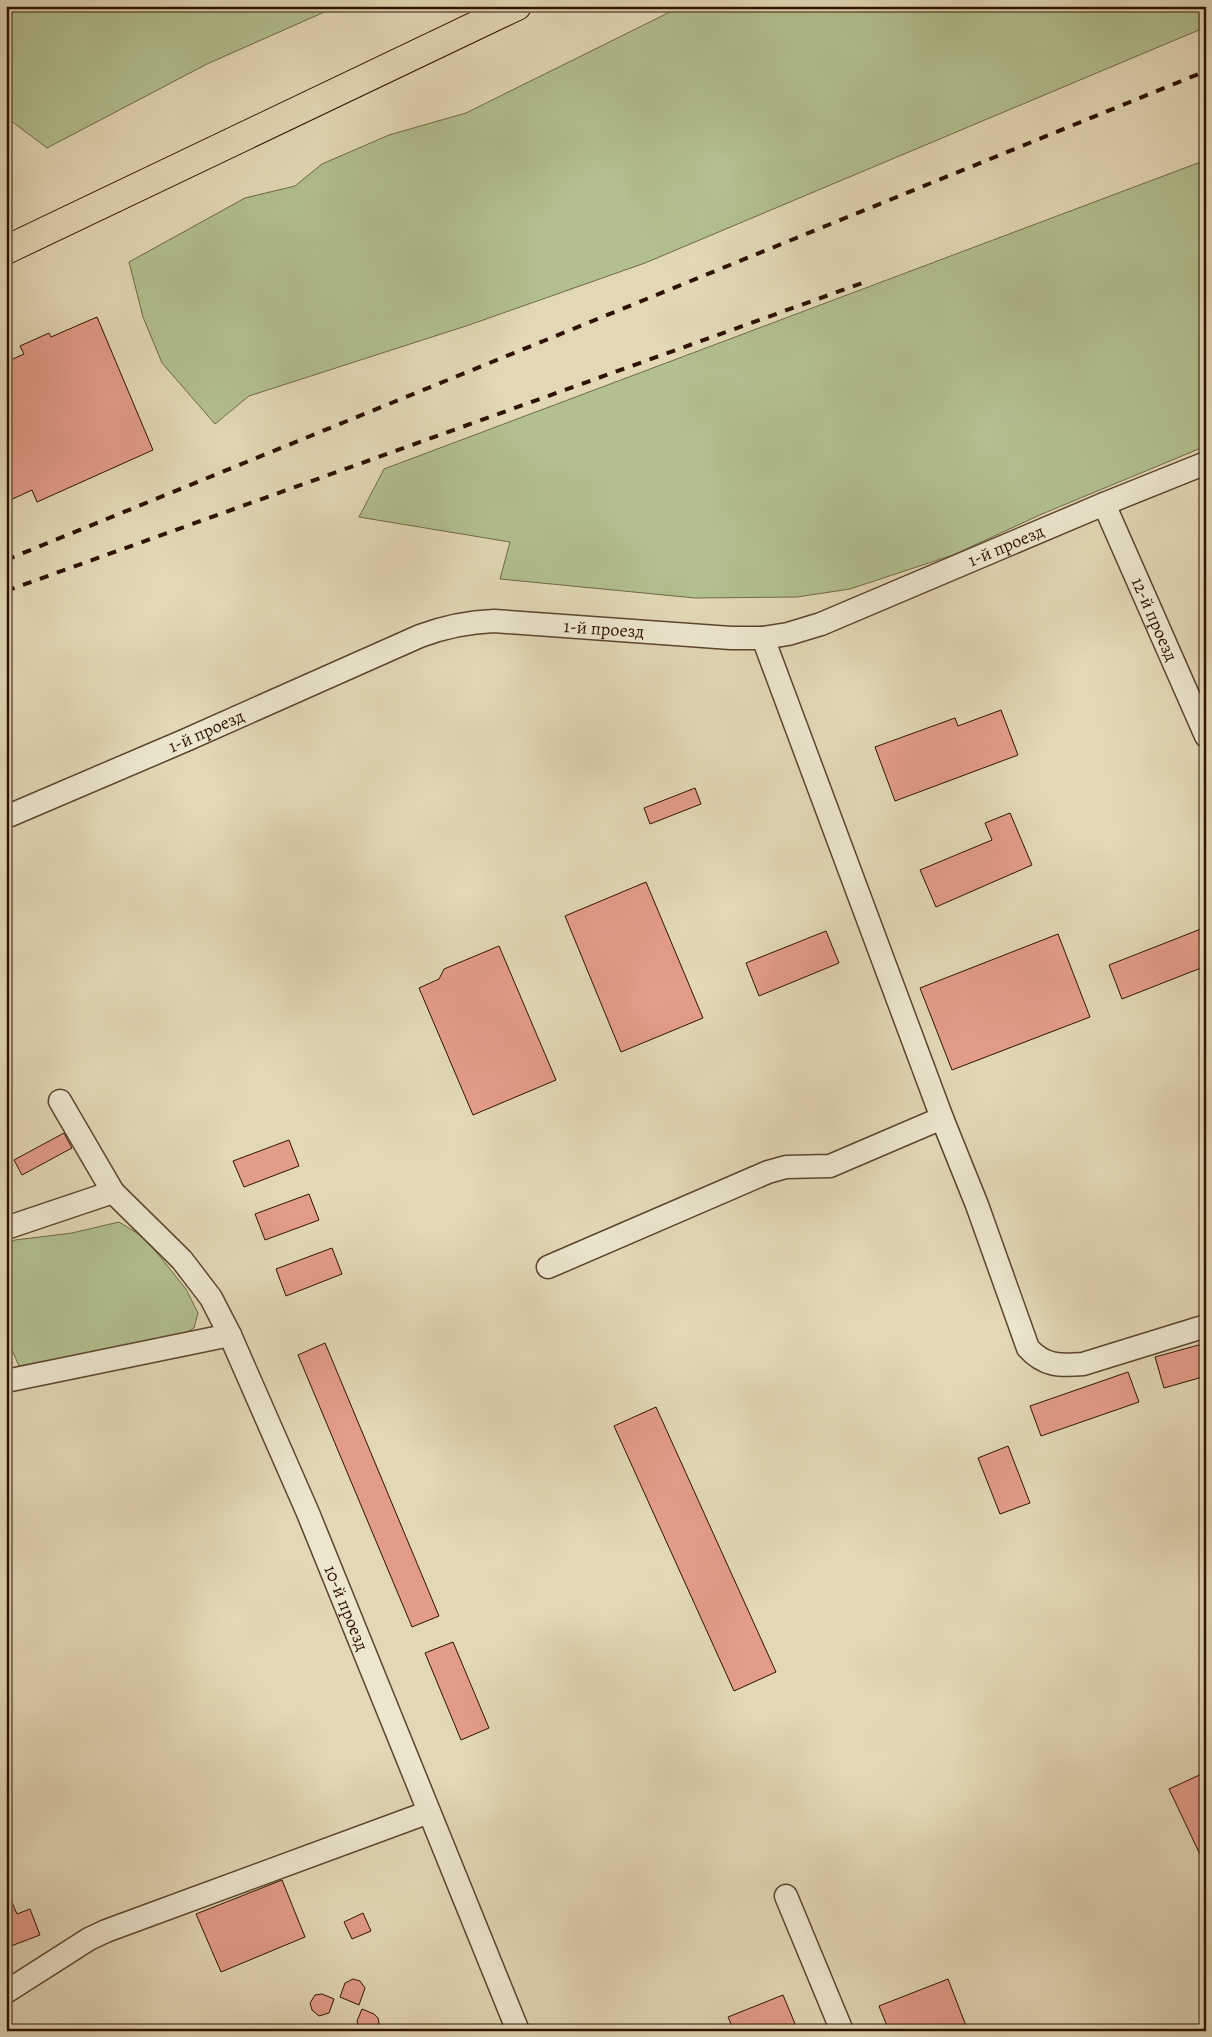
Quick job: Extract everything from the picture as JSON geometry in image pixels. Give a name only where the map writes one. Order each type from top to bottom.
[{"type":"main road","points":[[6,250],[517,6]]},
{"type":"street","name":"1-й проезд","points":[[6,817],[186,740],[420,636],[444,628],[471,622],[494,621],[698,637],[763,638],[788,634],[821,624],[1104,504],[1206,463]]},
{"type":"street","name":"12-й проезд","points":[[1104,504],[1206,736]]},
{"type":"street","points":[[763,638],[942,1118],[977,1205],[1028,1348],[1038,1358],[1052,1364],[1067,1366],[1083,1364],[1206,1326]]},
{"type":"street","name":"10-й проезд","points":[[60,1101],[112,1192],[182,1260],[211,1298],[230,1335],[308,1513],[518,2031]]},
{"type":"street","points":[[548,1267],[768,1172],[786,1167],[830,1166],[942,1118]]},
{"type":"street","points":[[6,1228],[112,1192]]},
{"type":"street","points":[[6,1381],[230,1335]]},
{"type":"street","points":[[6,1992],[89,1939],[106,1931],[429,1812]]},
{"type":"street","points":[[786,1896],[842,2031]]},
{"type":"green space","points":[[6,6],[338,6],[207,64],[47,148],[6,117]]},
{"type":"green space","points":[[682,6],[1206,6],[1206,27],[645,263],[469,325],[249,396],[215,424],[162,363],[143,317],[129,262],[245,198],[295,186],[322,164],[389,135],[466,113]]},
{"type":"green space","points":[[1206,160],[1206,446],[1042,514],[953,555],[850,589],[797,597],[695,598],[500,579],[510,542],[359,517],[384,469]]},
{"type":"green space","points":[[119,1222],[145,1238],[186,1289],[198,1313],[194,1328],[180,1336],[19,1366],[6,1336],[6,1244],[15,1240],[72,1233]]},
{"type":"building","points":[[97,317],[153,450],[37,502],[32,490],[6,502],[6,362],[24,354],[20,346],[49,333],[51,337]]},
{"type":"building","points":[[1001,710],[1018,755],[895,801],[875,747],[955,718],[958,726]]},
{"type":"building","points":[[695,788],[701,804],[650,824],[644,808]]},
{"type":"building","points":[[1010,813],[1032,865],[936,907],[920,870],[992,840],[985,823]]},
{"type":"building","points":[[646,882],[703,1018],[621,1052],[565,916]]},
{"type":"building","points":[[1206,927],[1206,966],[1122,999],[1109,965]]},
{"type":"building","points":[[826,931],[839,963],[759,996],[746,963]]},
{"type":"building","points":[[1058,934],[1090,1017],[952,1070],[920,988]]},
{"type":"building","points":[[499,946],[556,1080],[473,1115],[419,988],[439,979],[444,969]]},
{"type":"building","points":[[64,1133],[72,1148],[22,1175],[14,1160]]},
{"type":"building","points":[[289,1140],[299,1166],[244,1187],[233,1161]]},
{"type":"building","points":[[309,1194],[319,1220],[265,1240],[255,1214]]},
{"type":"building","points":[[332,1248],[342,1274],[286,1296],[276,1269]]},
{"type":"building","points":[[325,1343],[439,1616],[412,1627],[298,1355]]},
{"type":"building","points":[[1206,1343],[1206,1376],[1164,1388],[1155,1357]]},
{"type":"building","points":[[1128,1372],[1139,1402],[1041,1436],[1030,1406]]},
{"type":"building","points":[[656,1407],[776,1672],[734,1691],[614,1426]]},
{"type":"building","points":[[1008,1446],[1030,1503],[1000,1514],[978,1458]]},
{"type":"building","points":[[453,1642],[489,1728],[461,1740],[425,1653]]},
{"type":"building","points":[[1206,1772],[1206,1867],[1169,1789]]},
{"type":"building","points":[[282,1880],[305,1937],[221,1972],[196,1914]]},
{"type":"building","points":[[6,1889],[17,1914],[30,1909],[40,1935],[6,1948]]},
{"type":"building","points":[[363,1913],[371,1931],[352,1939],[344,1922]]},
{"type":"building","points":[[353,1979],[360,1981],[365,1988],[359,2005],[340,1997],[345,1983]]},
{"type":"building","points":[[948,1979],[968,2031],[889,2031],[879,2006]]},
{"type":"building","points":[[322,1994],[334,1999],[329,2013],[319,2016],[312,2010],[310,2003],[315,1995]]},
{"type":"building","points":[[783,1995],[798,2031],[734,2031],[728,2017]]},
{"type":"building","points":[[362,2009],[374,2014],[378,2018],[378,2031],[359,2031],[357,2021]]},
{"type":"railway","points":[[6,560],[1206,71]]},
{"type":"railway","points":[[6,591],[865,282]]}]
